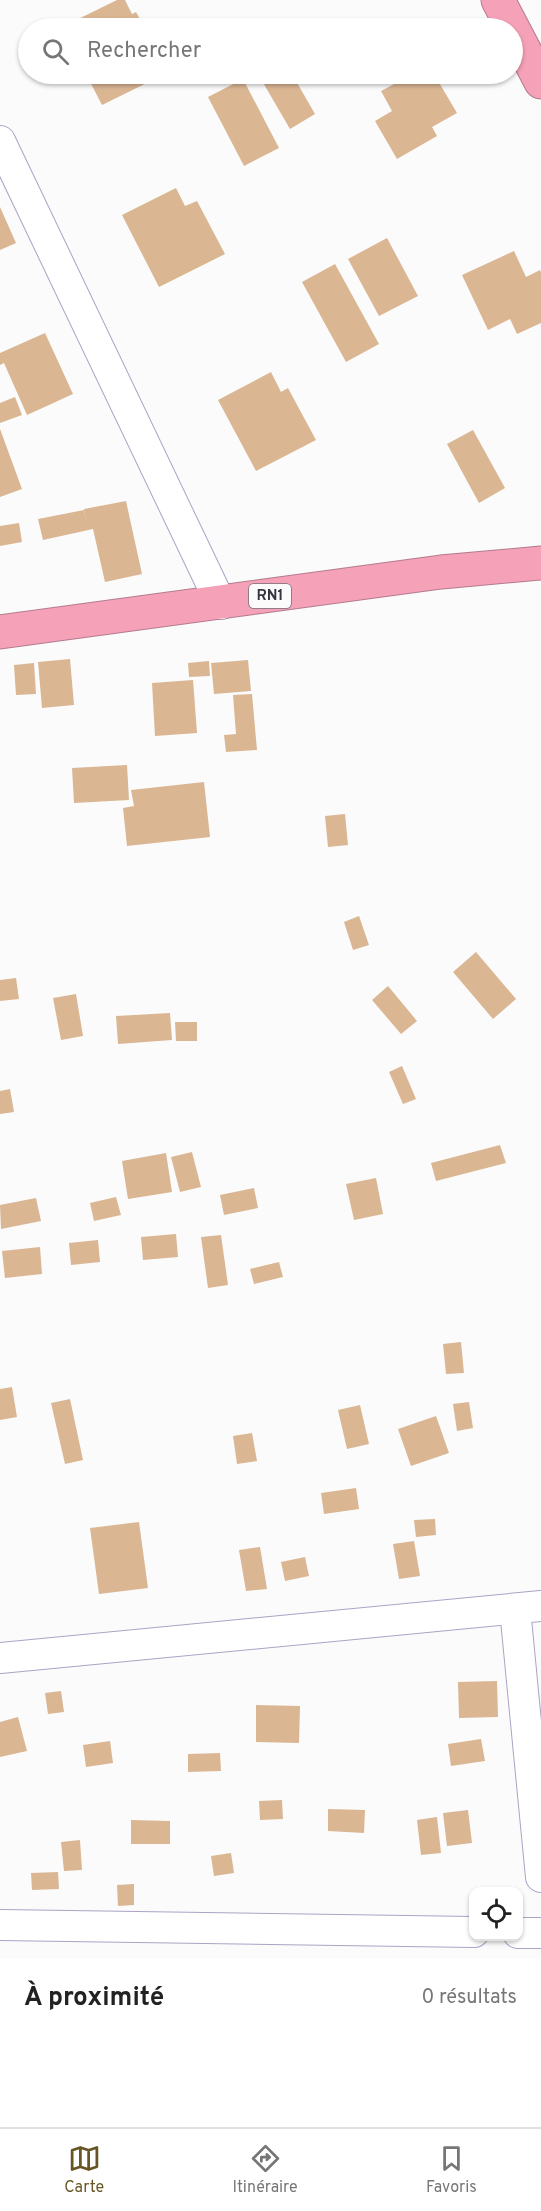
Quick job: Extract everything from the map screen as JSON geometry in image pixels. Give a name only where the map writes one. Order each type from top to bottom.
[{"type":"highway","points":[[498,0],[507,18]]},
{"type":"highway","points":[[523,48],[541,82]]},
{"type":"highway","name":"RN1","points":[[0,632],[221,604],[441,572],[541,563]]},
{"type":"street","points":[[0,141],[221,604]]},
{"type":"street","points":[[0,1658],[528,1608],[541,1877]]},
{"type":"street","points":[[0,1925],[469,1932]]},
{"type":"street","points":[[523,1933],[541,1933]]},
{"type":"building","points":[[117,0],[125,0],[132,14],[136,12],[139,18],[80,18]]},
{"type":"building","points":[[91,84],[145,84],[102,105]]},
{"type":"building","points":[[233,84],[246,84],[279,148],[244,166],[208,97]]},
{"type":"building","points":[[264,84],[298,84],[315,114],[290,129]]},
{"type":"building","points":[[394,84],[440,84],[457,113],[432,127],[437,136],[397,159],[375,121],[392,111],[381,91]]},
{"type":"building","points":[[176,188],[185,206],[197,201],[225,254],[159,287],[122,215]]},
{"type":"building","points":[[0,207],[16,243],[0,250]]},
{"type":"building","points":[[387,238],[418,296],[379,316],[348,259]]},
{"type":"building","points":[[514,251],[526,277],[540,270],[541,323],[517,334],[510,319],[488,330],[462,275]]},
{"type":"building","points":[[335,264],[379,344],[346,362],[302,282]]},
{"type":"building","points":[[45,333],[73,394],[27,415],[4,363],[0,365],[0,353]]},
{"type":"building","points":[[271,372],[281,392],[288,388],[316,440],[256,471],[218,400]]},
{"type":"building","points":[[15,397],[22,415],[0,423],[0,403]]},
{"type":"building","points":[[0,429],[22,489],[0,497]]},
{"type":"building","points":[[473,430],[505,488],[479,503],[447,444]]},
{"type":"building","points":[[126,501],[142,574],[105,582],[93,529],[43,540],[38,519],[84,510],[87,527],[84,509]]},
{"type":"building","points":[[19,523],[22,542],[0,546],[0,526]]},
{"type":"building","points":[[70,659],[74,705],[42,708],[38,662]]},
{"type":"building","points":[[248,660],[251,691],[214,694],[211,663]]},
{"type":"building","points":[[209,661],[210,676],[189,677],[188,663]]},
{"type":"building","points":[[34,663],[36,694],[16,695],[14,665]]},
{"type":"building","points":[[193,680],[197,733],[155,736],[152,683]]},
{"type":"building","points":[[252,694],[257,750],[226,752],[224,735],[236,734],[233,695]]},
{"type":"building","points":[[127,765],[129,800],[74,803],[72,768]]},
{"type":"building","points":[[204,782],[210,837],[127,846],[123,808],[134,806],[131,790]]},
{"type":"building","points":[[345,814],[348,845],[328,847],[325,816]]},
{"type":"building","points":[[359,916],[369,945],[353,950],[344,922]]},
{"type":"building","points":[[476,952],[516,999],[493,1019],[453,972]]},
{"type":"building","points":[[16,978],[19,999],[0,1001],[0,980]]},
{"type":"building","points":[[388,986],[417,1021],[401,1034],[372,1000]]},
{"type":"building","points":[[76,994],[83,1036],[61,1040],[53,998]]},
{"type":"building","points":[[170,1013],[172,1040],[118,1044],[116,1016]]},
{"type":"building","points":[[175,1022],[197,1022],[197,1041],[176,1041]]},
{"type":"building","points":[[402,1066],[416,1099],[403,1104],[389,1072]]},
{"type":"building","points":[[10,1089],[14,1112],[0,1114],[0,1091]]},
{"type":"building","points":[[500,1145],[506,1163],[436,1181],[431,1163]]},
{"type":"building","points":[[192,1152],[201,1187],[180,1192],[171,1157]]},
{"type":"building","points":[[166,1153],[172,1192],[128,1199],[122,1161]]},
{"type":"building","points":[[376,1178],[383,1214],[354,1220],[346,1184]]},
{"type":"building","points":[[254,1188],[258,1208],[224,1215],[220,1195]]},
{"type":"building","points":[[116,1197],[121,1215],[94,1221],[90,1203]]},
{"type":"building","points":[[36,1198],[41,1221],[1,1229],[0,1205]]},
{"type":"building","points":[[176,1234],[178,1257],[143,1260],[141,1237]]},
{"type":"building","points":[[221,1235],[228,1285],[208,1288],[201,1237]]},
{"type":"building","points":[[98,1240],[100,1262],[71,1265],[69,1243]]},
{"type":"building","points":[[40,1247],[42,1274],[5,1278],[2,1251]]},
{"type":"building","points":[[279,1262],[283,1277],[254,1284],[250,1269]]},
{"type":"building","points":[[461,1342],[464,1373],[446,1374],[443,1344]]},
{"type":"building","points":[[12,1387],[17,1417],[0,1420],[0,1389]]},
{"type":"building","points":[[70,1399],[83,1460],[65,1464],[51,1403]]},
{"type":"building","points":[[469,1402],[473,1428],[457,1431],[453,1404]]},
{"type":"building","points":[[360,1405],[369,1444],[347,1449],[338,1410]]},
{"type":"building","points":[[436,1416],[449,1453],[411,1466],[398,1429]]},
{"type":"building","points":[[252,1433],[257,1461],[237,1464],[233,1436]]},
{"type":"building","points":[[356,1488],[359,1509],[324,1514],[321,1493]]},
{"type":"building","points":[[435,1519],[436,1535],[416,1537],[414,1520]]},
{"type":"building","points":[[139,1522],[148,1588],[99,1594],[90,1528]]},
{"type":"building","points":[[414,1541],[420,1576],[399,1579],[393,1544]]},
{"type":"building","points":[[260,1547],[267,1589],[246,1591],[239,1550]]},
{"type":"building","points":[[305,1557],[309,1576],[285,1581],[281,1562]]},
{"type":"building","points":[[497,1681],[498,1717],[459,1718],[458,1682]]},
{"type":"building","points":[[61,1691],[64,1712],[48,1714],[45,1693]]},
{"type":"building","points":[[256,1705],[300,1706],[299,1743],[256,1742]]},
{"type":"building","points":[[18,1717],[27,1751],[0,1757],[0,1722]]},
{"type":"building","points":[[481,1739],[485,1761],[451,1766],[448,1744]]},
{"type":"building","points":[[110,1741],[113,1763],[86,1767],[83,1745]]},
{"type":"building","points":[[220,1753],[221,1771],[188,1772],[188,1754]]},
{"type":"building","points":[[282,1800],[283,1819],[260,1820],[259,1801]]},
{"type":"building","points":[[328,1809],[365,1810],[364,1833],[328,1831]]},
{"type":"building","points":[[468,1810],[472,1843],[447,1846],[443,1813]]},
{"type":"building","points":[[437,1817],[441,1853],[421,1855],[417,1820]]},
{"type":"building","points":[[131,1820],[170,1821],[170,1844],[131,1844]]},
{"type":"building","points":[[80,1840],[82,1870],[64,1871],[61,1842]]},
{"type":"building","points":[[231,1853],[234,1873],[214,1876],[211,1856]]},
{"type":"building","points":[[58,1872],[59,1889],[32,1890],[31,1873]]},
{"type":"building","points":[[134,1884],[134,1905],[118,1906],[117,1885]]}]
